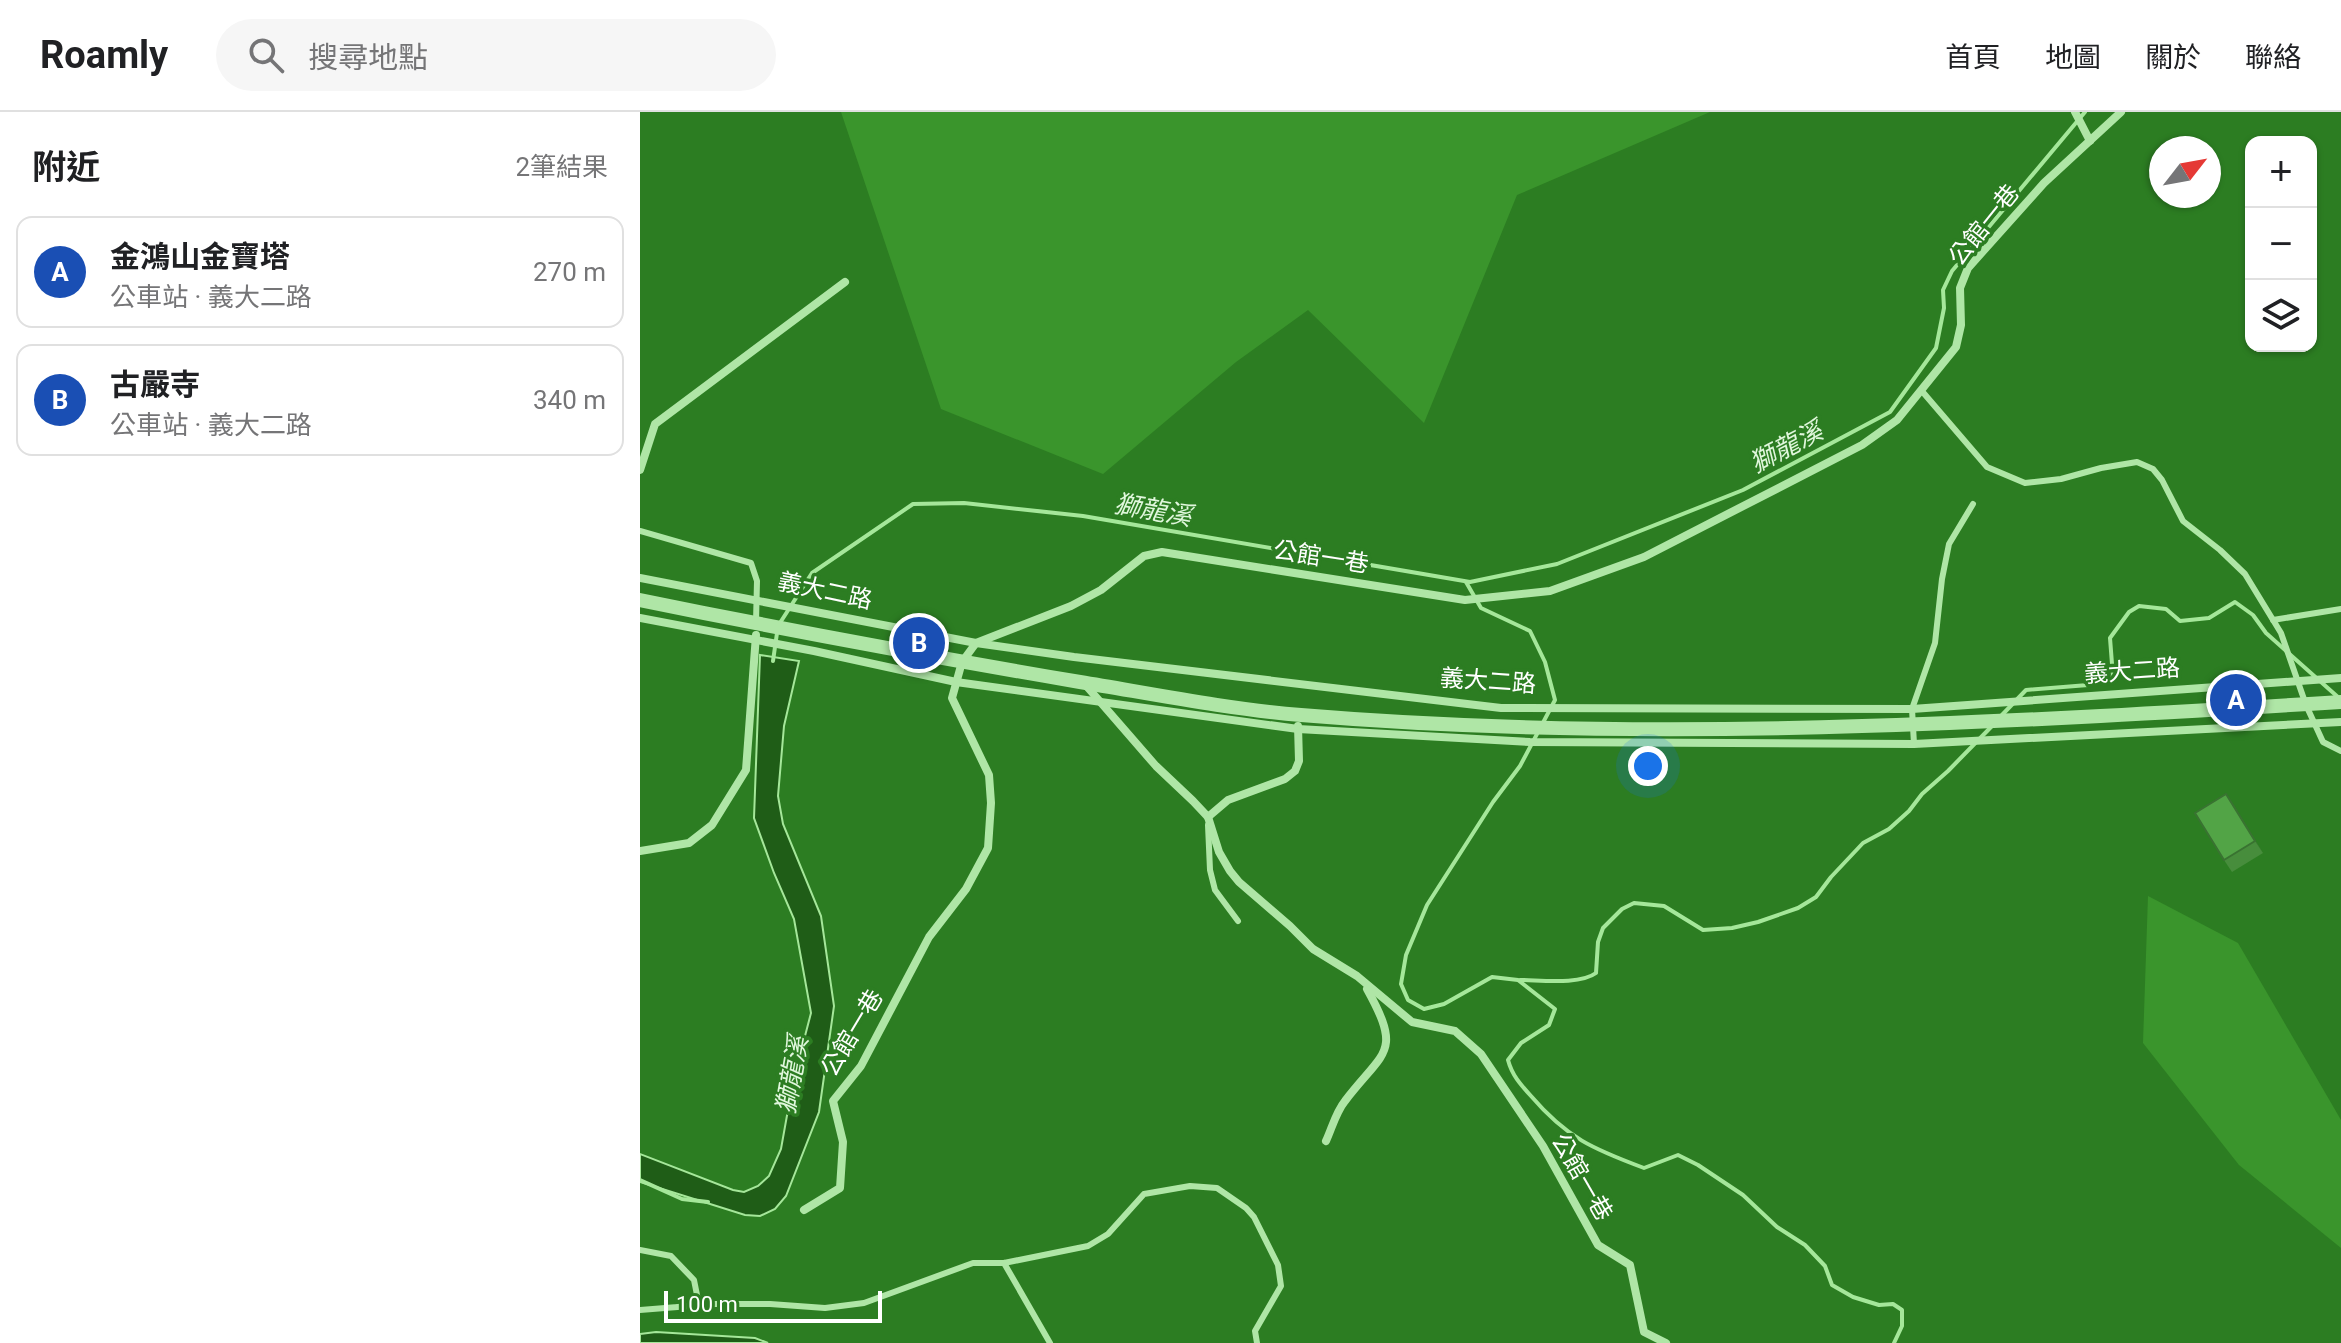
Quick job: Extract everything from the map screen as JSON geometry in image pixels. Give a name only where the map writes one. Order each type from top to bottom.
[{"type":"street","points":[[2075,112],[2090,141]]},
{"type":"street","name":"公館一巷","points":[[804,1210],[840,1188],[843,1142],[833,1101],[861,1066],[929,937],[966,889],[988,848],[989,775],[952,698],[962,662],[976,643],[1071,606],[1101,590],[1144,556],[1162,552],[1465,600],[1550,591],[1644,557],[1862,445],[1897,420],[1956,347],[1961,325],[1960,288],[1968,268],[2044,183],[2121,112]]},
{"type":"street","points":[[640,470],[655,424],[845,282]]},
{"type":"street","name":"義大二路","points":[[640,578],[976,643],[1501,708],[1912,709],[2341,678]]},
{"type":"street","name":"義大二路","points":[[640,600],[962,662],[1227,706],[1298,722],[1518,729],[1913,726],[2341,702]]},
{"type":"street","name":"義大二路","points":[[640,618],[956,682],[1100,702],[1530,742],[1914,744],[2341,722]]},
{"type":"street","points":[[640,851],[689,843],[712,825],[746,770],[756,622]]},
{"type":"street","name":"公館一巷","points":[[1082,682],[1156,766],[1208,817],[1219,852],[1239,882],[1313,949],[1357,976],[1412,1022],[1455,1031],[1481,1054],[1543,1146],[1598,1245],[1630,1265],[1644,1332],[1666,1343]]},
{"type":"street","points":[[1208,817],[1228,800],[1285,779],[1295,771],[1299,761],[1298,722]]},
{"type":"street","points":[[1326,1141],[1342,1104],[1383,1057],[1386,1045],[1386,1027],[1382,1016],[1357,976]]},
{"type":"lane","points":[[1921,390],[1987,467],[2025,483],[2061,479],[2137,462],[2153,469],[2183,521],[2245,574],[2281,633],[2306,705],[2323,742],[2341,751]]},
{"type":"lane","points":[[1914,744],[1912,709],[1935,643],[1949,544],[1973,504]]},
{"type":"lane","points":[[640,531],[751,563],[757,581],[756,622]]},
{"type":"lane","points":[[2273,620],[2341,609]]},
{"type":"lane","points":[[1208,817],[1210,870],[1215,890],[1238,921]]},
{"type":"lane","points":[[640,1310],[770,1304],[825,1308],[864,1303],[973,1263],[1004,1263],[1088,1246],[1108,1234],[1144,1194],[1190,1186],[1217,1188],[1246,1208],[1254,1217],[1278,1265],[1281,1286],[1255,1331],[1257,1343]]},
{"type":"lane","points":[[640,1250],[671,1256],[694,1280],[699,1305]]},
{"type":"lane","points":[[1004,1263],[1050,1343]]},
{"type":"shaded area","points":[[841,112],[1710,112],[1517,195],[1424,423],[1308,310],[1236,362],[1103,474],[941,409]]},
{"type":"shaded area","name":"獅龍溪","points":[[760,655],[799,661],[784,726],[778,796],[783,824],[821,916],[834,1006],[819,1112],[786,1196],[775,1209],[760,1216],[745,1215],[640,1182],[640,1154],[744,1192],[758,1186],[769,1176],[781,1149],[793,1082],[811,1013],[794,919],[754,818]]},
{"type":"shaded area","points":[[2148,896],[2238,943],[2341,1120],[2341,1248],[2239,1165],[2143,1043]]},
{"type":"shaded area","points":[[656,1332],[755,1338],[768,1343],[640,1343],[640,1334]]},
{"type":"building","points":[[2226,794],[2255,841],[2224,860],[2195,813]]},
{"type":"waterway","name":"獅龍溪","points":[[773,661],[778,626],[812,573],[913,504],[964,503],[1083,516],[1470,582],[1557,564],[1743,490],[1890,412],[1936,348],[1944,308],[1943,290],[1952,271],[2085,112]]},
{"type":"waterway","points":[[1466,582],[1481,608],[1530,631],[1545,662],[1555,700],[1520,766],[1493,802],[1427,905],[1406,955],[1401,984],[1408,1000],[1424,1009],[1444,1004],[1492,977],[1518,980],[1555,1009],[1549,1025],[1521,1043],[1508,1060],[1517,1079],[1544,1110],[1582,1141],[1644,1168],[1678,1155],[1698,1165],[1743,1195],[1777,1227],[1805,1245],[1825,1266],[1832,1285],[1853,1297],[1879,1305],[1893,1304],[1902,1310],[1902,1326],[1894,1343]]},
{"type":"waterway","points":[[2001,716],[2026,690],[2088,685],[2113,677],[2110,638],[2129,612],[2139,606],[2166,609],[2180,621],[2209,618],[2235,602],[2253,615],[2266,633],[2339,698]]},
{"type":"waterway","points":[[1520,980],[1570,980],[1596,973],[1598,942],[1603,928],[1622,909],[1634,903],[1664,906],[1703,930],[1758,922],[1798,908],[1816,897],[1863,843],[1889,829],[1909,811],[1922,794],[1992,726]]},
{"type":"waterway","name":"獅龍溪","points":[[640,1180],[682,1199],[708,1202]]},
{"type":"place","name":"古嚴寺","points":[[919,643]]},
{"type":"place","name":"金鴻山金寶塔","points":[[2236,700]]}]
